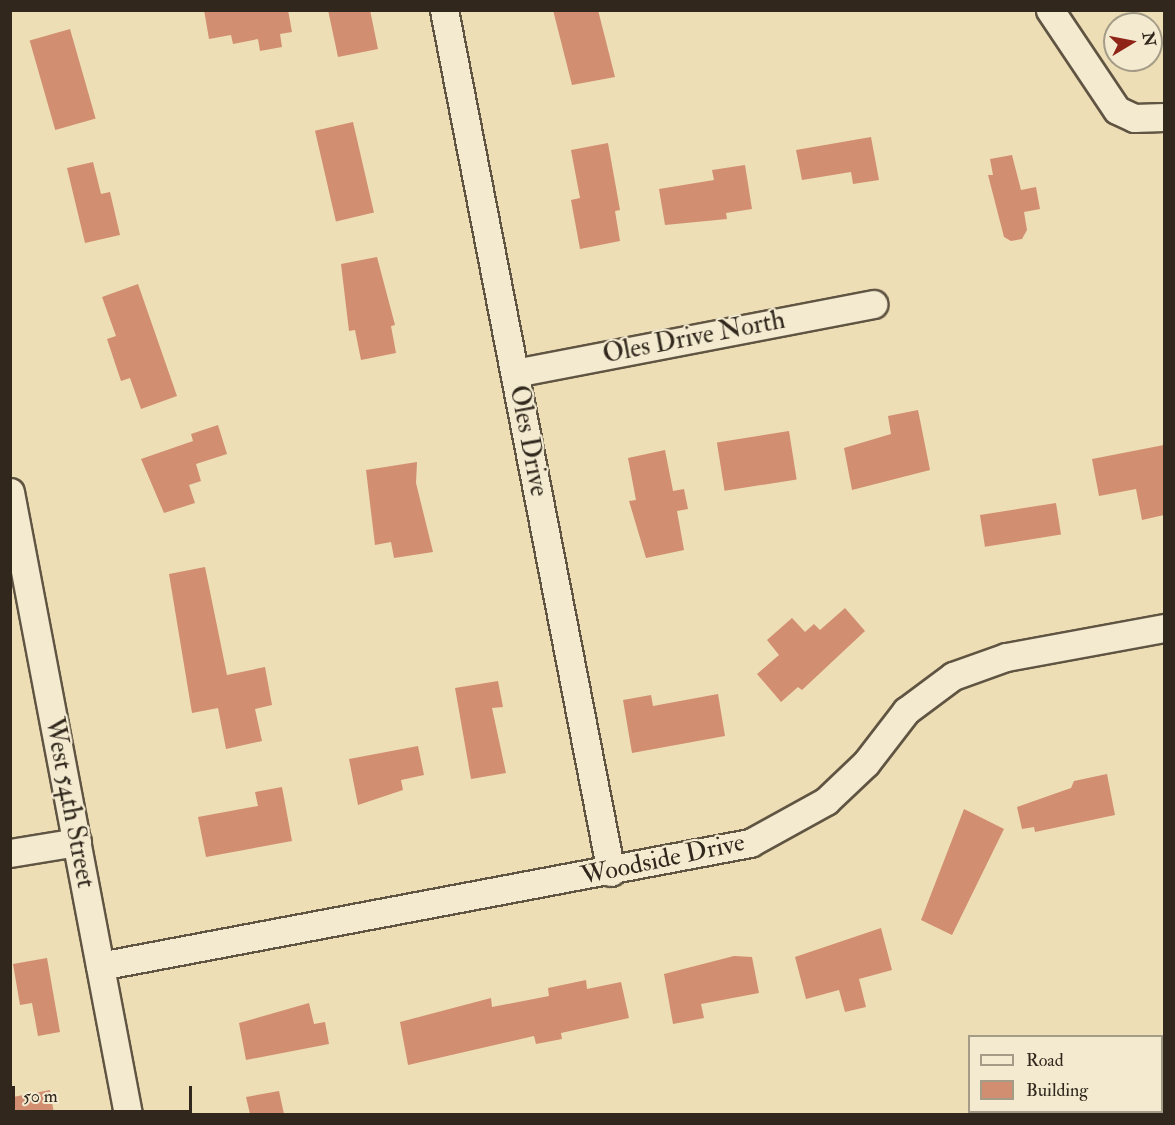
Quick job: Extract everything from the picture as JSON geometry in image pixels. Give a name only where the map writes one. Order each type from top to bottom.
[{"type":"street","name":"Oles Drive","points":[[444,10],[611,872]]},
{"type":"street","points":[[1050,10],[1117,111],[1134,118],[1164,117]]},
{"type":"street","name":"Oles Drive North","points":[[515,373],[873,304]]},
{"type":"street","name":"West 54th Street","points":[[10,492],[128,1114]]},
{"type":"street","name":"Woodside Drive","points":[[100,966],[729,849],[798,819],[858,771],[906,711],[963,671],[1006,657],[1164,628]]},
{"type":"street","points":[[10,853],[77,842]]},
{"type":"building","points":[[204,10],[288,10],[292,32],[280,34],[282,47],[260,51],[258,39],[233,44],[231,35],[209,39]]},
{"type":"building","points":[[328,10],[370,10],[378,49],[338,57]]},
{"type":"building","points":[[553,10],[598,10],[615,77],[572,85]]},
{"type":"building","points":[[70,29],[96,118],[55,130],[30,41]]},
{"type":"building","points":[[353,122],[374,213],[336,221],[315,131]]},
{"type":"building","points":[[871,137],[879,180],[853,184],[851,172],[802,180],[796,150]]},
{"type":"building","points":[[608,143],[620,210],[615,211],[620,241],[580,249],[571,200],[580,198],[571,150]]},
{"type":"building","points":[[1012,155],[1021,190],[1036,187],[1040,209],[1024,212],[1027,230],[1022,239],[1011,241],[1004,237],[988,175],[993,175],[990,159]]},
{"type":"building","points":[[93,162],[101,194],[110,192],[120,235],[85,243],[67,168]]},
{"type":"building","points":[[745,165],[752,209],[726,213],[727,219],[665,225],[659,189],[714,180],[712,170]]},
{"type":"building","points":[[377,257],[395,325],[391,326],[396,353],[361,360],[355,330],[349,331],[341,264]]},
{"type":"building","points":[[138,284],[177,396],[141,409],[130,378],[121,381],[107,339],[116,336],[102,297]]},
{"type":"building","points":[[918,410],[930,470],[852,490],[844,448],[891,434],[888,416]]},
{"type":"building","points":[[218,425],[227,454],[196,464],[201,481],[189,485],[195,503],[164,513],[141,459],[193,441],[191,434]]},
{"type":"building","points":[[789,431],[797,479],[725,491],[717,442]]},
{"type":"building","points":[[1164,445],[1164,515],[1142,520],[1136,489],[1099,496],[1092,459]]},
{"type":"building","points":[[665,450],[673,491],[684,489],[688,509],[677,511],[684,550],[646,558],[629,501],[636,500],[628,458]]},
{"type":"building","points":[[417,462],[416,483],[433,552],[394,558],[391,542],[375,545],[366,470]]},
{"type":"building","points":[[1056,503],[1061,535],[985,547],[980,515]]},
{"type":"building","points":[[205,567],[227,675],[265,667],[272,705],[255,709],[262,741],[226,749],[218,708],[192,713],[169,574]]},
{"type":"building","points":[[845,608],[865,631],[802,690],[798,687],[781,702],[757,674],[779,655],[767,640],[792,618],[805,632],[814,624],[820,630]]},
{"type":"building","points":[[498,681],[503,707],[492,708],[506,773],[471,779],[455,688]]},
{"type":"building","points":[[718,694],[725,736],[632,753],[623,700],[651,695],[653,706]]},
{"type":"building","points":[[418,746],[424,775],[401,780],[403,790],[358,805],[349,759]]},
{"type":"building","points":[[1107,774],[1115,815],[1035,832],[1034,827],[1022,829],[1017,807],[1071,788],[1074,781]]},
{"type":"building","points":[[282,787],[292,841],[206,857],[198,817],[258,806],[255,792]]},
{"type":"building","points":[[964,809],[1004,829],[952,935],[921,920]]},
{"type":"building","points":[[881,928],[892,970],[859,979],[866,1007],[845,1012],[839,990],[806,999],[795,957]]},
{"type":"building","points":[[734,956],[752,957],[759,993],[701,1004],[704,1018],[673,1024],[664,974]]},
{"type":"building","points":[[47,958],[60,1032],[38,1036],[32,1003],[20,1005],[13,964]]},
{"type":"building","points":[[586,980],[587,989],[621,982],[629,1018],[561,1033],[562,1039],[536,1044],[534,1036],[408,1065],[400,1022],[491,998],[492,1007],[549,996],[548,988]]},
{"type":"building","points":[[309,1003],[314,1024],[325,1022],[329,1044],[246,1060],[239,1023]]},
{"type":"building","points":[[50,1090],[54,1114],[16,1114],[13,1097]]},
{"type":"building","points":[[279,1091],[284,1114],[250,1114],[246,1097]]}]
